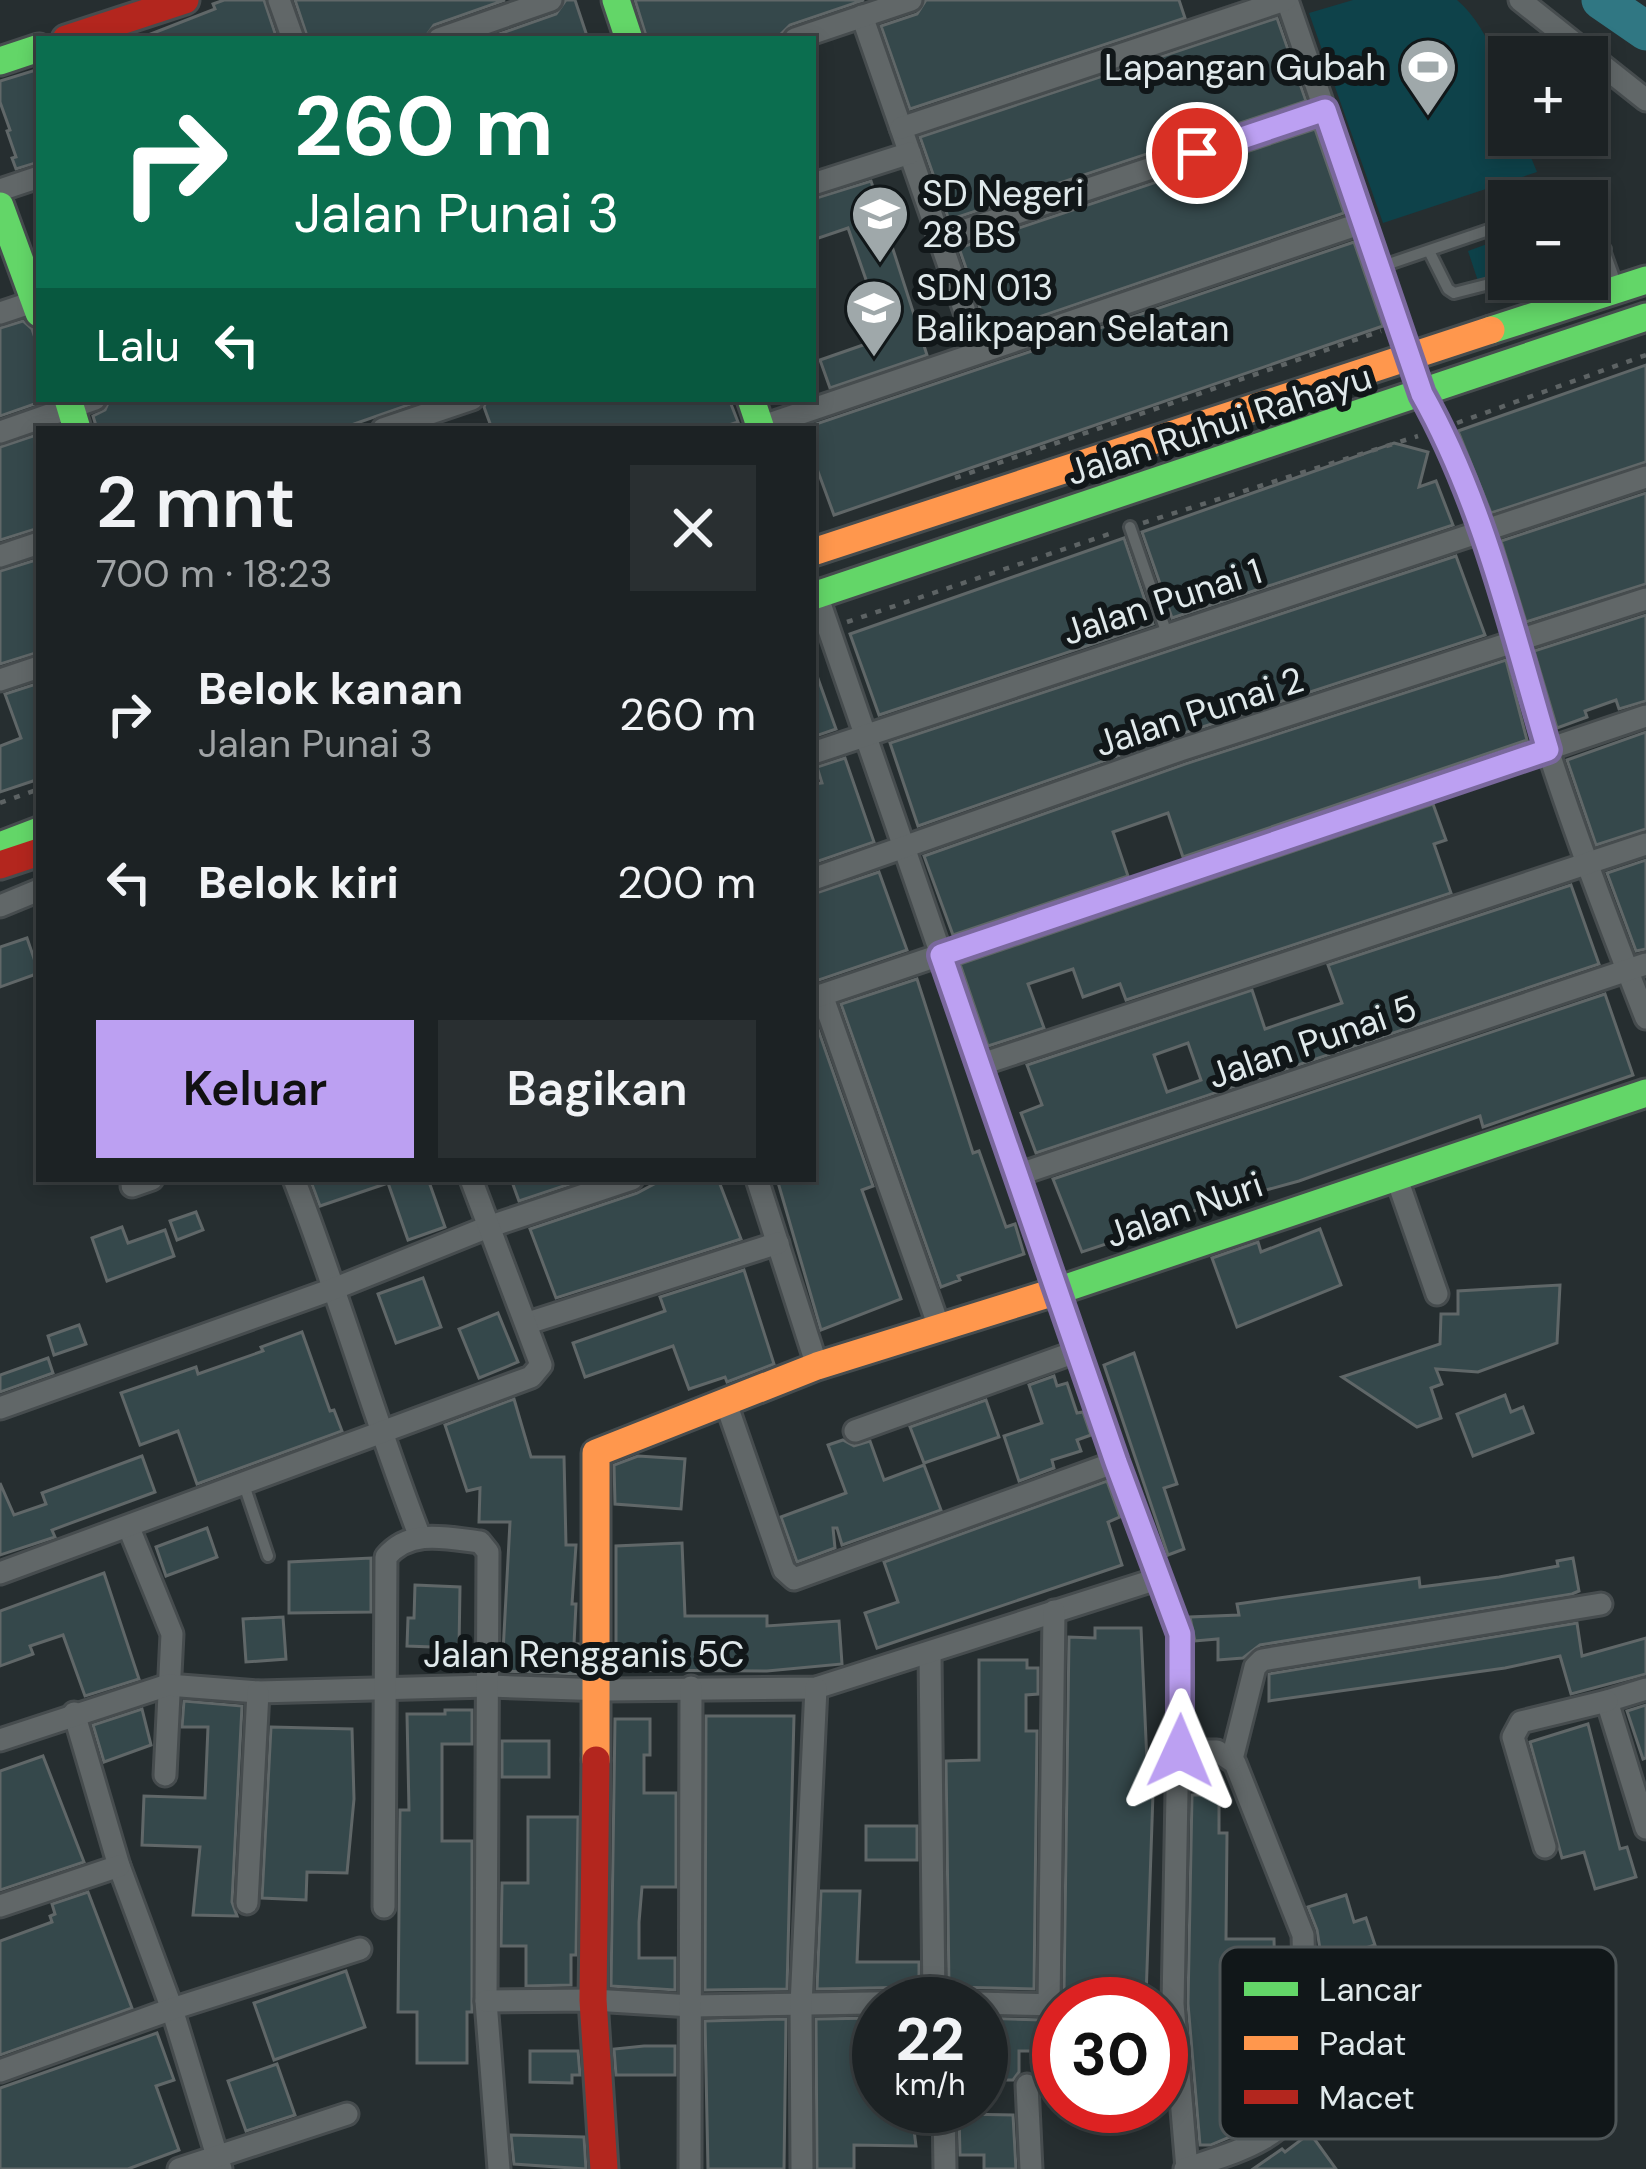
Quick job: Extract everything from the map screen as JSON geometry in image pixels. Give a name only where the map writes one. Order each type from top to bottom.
[{"type":"street","points":[[75,36],[185,0]]},
{"type":"street","points":[[279,0],[292,36]]},
{"type":"street","points":[[449,36],[551,0]]},
{"type":"street","points":[[616,0],[628,36]]},
{"type":"street","points":[[803,36],[911,0]]},
{"type":"street","points":[[901,128],[1286,0],[1422,394],[1441,428],[1480,532],[1587,865],[1636,967],[1646,1018]]},
{"type":"street","points":[[1520,0],[1646,100]]},
{"type":"street","points":[[862,16],[979,352]]},
{"type":"street","points":[[0,61],[36,49]]},
{"type":"street","points":[[939,239],[1325,110]]},
{"type":"street","points":[[816,183],[910,153]]},
{"type":"street","points":[[0,190],[36,177]]},
{"type":"street","points":[[0,206],[36,299]]},
{"type":"street","points":[[764,426],[1365,222]]},
{"type":"street","name":"Jalan Ruhui Rahayu","points":[[816,551],[1646,280]]},
{"type":"street","points":[[0,313],[36,304]]},
{"type":"street","name":"Jalan Ruhui Rahayu","points":[[816,591],[1646,316]]},
{"type":"street","points":[[387,426],[413,408],[452,402]]},
{"type":"street","points":[[0,431],[78,409]]},
{"type":"street","name":"Jalan Punai 1","points":[[816,752],[1646,477]]},
{"type":"street","points":[[0,556],[36,544]]},
{"type":"street","points":[[816,598],[1183,1646],[1168,1977]]},
{"type":"street","name":"Jalan Punai 2","points":[[816,878],[1180,750],[1646,598]]},
{"type":"street","points":[[0,680],[36,668]]},
{"type":"street","points":[[939,1327],[818,997],[1646,716]]},
{"type":"street","points":[[0,846],[36,832]]},
{"type":"street","points":[[980,1065],[1646,844]]},
{"type":"street","points":[[0,865],[36,853]]},
{"type":"street","points":[[0,906],[36,891]]},
{"type":"street","name":"Jalan Punai 5","points":[[1017,1175],[1636,967]]},
{"type":"street","name":"Jalan Nuri","points":[[595,1690],[596,1453],[817,1366],[1057,1291],[1646,1093]]},
{"type":"street","points":[[1396,1176],[1437,1294]]},
{"type":"street","points":[[295,1182],[420,1537]]},
{"type":"street","points":[[0,1573],[531,1377],[541,1365],[472,1182]]},
{"type":"street","points":[[0,1408],[336,1288],[488,1226],[623,1182]]},
{"type":"street","points":[[758,1182],[817,1366]]},
{"type":"street","points":[[528,1323],[778,1243]]},
{"type":"street","points":[[855,1431],[1078,1351]]},
{"type":"street","points":[[726,1403],[784,1570],[794,1579],[1116,1462]]},
{"type":"street","points":[[129,1528],[172,1634],[165,1775]]},
{"type":"street","points":[[385,1907],[383,1568],[393,1548],[420,1537],[480,1542],[488,1552],[486,2001],[499,2169]]},
{"type":"street","name":"Jalan Rengganis 5C","points":[[0,1740],[168,1684],[257,1692],[489,1686],[816,1688],[1160,1578]]},
{"type":"street","points":[[1303,1947],[1303,1935],[1232,1759],[1255,1667],[1262,1660],[1600,1604]]},
{"type":"street","points":[[1054,1611],[1054,1977]]},
{"type":"street","points":[[930,1654],[939,1977]]},
{"type":"street","points":[[690,2169],[692,1687]]},
{"type":"street","points":[[802,2169],[801,2005],[816,1688]]},
{"type":"street","points":[[1545,1847],[1514,1737],[1516,1728],[1521,1722],[1646,1689]]},
{"type":"street","points":[[595,1690],[593,2000],[604,2169]]},
{"type":"street","points":[[248,1903],[257,1692]]},
{"type":"street","points":[[1607,1701],[1646,1828]]},
{"type":"street","points":[[74,1713],[119,1866],[172,2009],[219,2162]]},
{"type":"street","points":[[1180,1751],[1216,1751],[1232,1759]]},
{"type":"street","points":[[0,1906],[119,1866]]},
{"type":"street","points":[[0,2071],[360,1949]]},
{"type":"street","points":[[486,2001],[852,2004]]},
{"type":"street","points":[[1028,2084],[1030,2169]]},
{"type":"street","points":[[179,2169],[219,2162],[347,2114]]},
{"type":"street","points":[[944,2133],[945,2169]]},
{"type":"street","points":[[1182,2133],[1186,2169],[1264,2139]]},
{"type":"lane","points":[[1380,267],[1488,230]]},
{"type":"lane","points":[[1429,251],[1454,293],[1488,284]]},
{"type":"lane","points":[[1608,260],[1618,289]]},
{"type":"lane","points":[[1130,527],[1167,634]]},
{"type":"lane","points":[[243,1482],[268,1556]]},
{"type":"path","points":[[942,482],[1400,325]]},
{"type":"path","points":[[1441,428],[1646,355]]},
{"type":"path","points":[[0,803],[36,790]]},
{"type":"shaded area","name":"Lapangan Gubah","points":[[1353,0],[1457,0],[1488,42],[1488,156],[1531,156],[1537,172],[1513,180],[1488,180],[1488,188],[1383,223],[1309,13]]},
{"type":"shaded area","points":[[1488,244],[1488,278],[1478,281],[1468,251]]},
{"type":"building","points":[[264,0],[276,36],[146,36],[215,9],[213,4]]},
{"type":"building","points":[[295,0],[505,0],[434,25],[426,36],[307,36]]},
{"type":"building","points":[[566,0],[575,0],[587,36],[494,36],[556,14]]},
{"type":"building","points":[[635,0],[864,0],[790,25],[779,36],[646,36]]},
{"type":"building","points":[[926,0],[1179,0],[1185,18],[910,109],[881,26],[917,14]]},
{"type":"building","points":[[1277,18],[1306,101],[949,220],[920,137]]},
{"type":"building","points":[[36,70],[36,163],[16,169],[0,102],[0,81]]},
{"type":"building","points":[[1315,129],[1344,213],[989,334],[959,248]]},
{"type":"building","name":"SD Negeri 28 BS","points":[[871,181],[927,355],[830,388],[820,360],[886,337],[848,228],[816,239],[816,198]]},
{"type":"building","points":[[1354,242],[1383,326],[834,515],[816,466],[813,425]]},
{"type":"building","points":[[23,321],[32,329],[36,402],[40,402],[0,416],[0,328]]},
{"type":"building","points":[[1646,365],[1646,462],[1491,513],[1458,431]]},
{"type":"building","points":[[109,402],[417,402],[349,426],[96,426],[93,416]]},
{"type":"building","points":[[486,402],[730,402],[738,422],[726,426],[491,426]]},
{"type":"building","points":[[36,435],[36,529],[0,540],[0,447]]},
{"type":"building","points":[[1394,443],[1428,452],[1419,487],[1436,481],[1453,525],[1172,618],[1142,532]]},
{"type":"building","points":[[1646,493],[1646,584],[1526,622],[1501,541]]},
{"type":"building","points":[[1124,538],[1153,624],[879,715],[850,634]]},
{"type":"building","points":[[1456,556],[1485,635],[918,826],[890,743]]},
{"type":"building","points":[[36,560],[36,653],[0,664],[0,571]]},
{"type":"building","points":[[1646,615],[1646,701],[1619,709],[1616,700],[1557,728],[1534,651]]},
{"type":"building","points":[[1506,660],[1527,740],[1183,857],[1168,813],[1113,832],[1128,876],[953,935],[924,856],[1185,764]]},
{"type":"building","points":[[816,673],[836,729],[816,736]]},
{"type":"building","points":[[36,684],[36,780],[0,792],[0,746],[21,738],[5,694]]},
{"type":"building","points":[[1646,732],[1646,829],[1596,845],[1567,760]]},
{"type":"building","points":[[845,758],[874,842],[816,862],[816,784],[822,783],[817,767]]},
{"type":"building","points":[[1433,804],[1446,840],[1434,844],[1451,893],[1126,1000],[1120,984],[1083,997],[1073,969],[1028,984],[1044,1028],[988,1046],[960,964]]},
{"type":"building","points":[[1646,860],[1646,949],[1636,951],[1607,873]]},
{"type":"building","points":[[879,872],[907,950],[816,981],[816,893]]},
{"type":"building","points":[[1571,885],[1599,964],[1036,1153],[1021,1113],[1042,1105],[1027,1065],[1252,990],[1265,1029],[1342,1003],[1328,965]],"holes":[[[1188,1043],[1201,1080],[1167,1092],[1154,1055]]]},
{"type":"building","points":[[27,938],[36,974],[0,987],[0,947]]},
{"type":"building","points":[[917,979],[973,1153],[979,1151],[1006,1227],[1015,1224],[1024,1254],[958,1276],[960,1280],[941,1287],[841,1004]]},
{"type":"building","points":[[1605,994],[1633,1075],[1483,1127],[1480,1116],[1299,1181],[1168,1220],[1170,1226],[1122,1244],[1121,1239],[1082,1252],[1053,1179]]},
{"type":"building","points":[[816,1024],[873,1186],[862,1190],[901,1299],[821,1330],[778,1182],[817,1179]]},
{"type":"building","points":[[311,1182],[429,1182],[445,1227],[408,1240],[388,1183],[320,1206]]},
{"type":"building","points":[[512,1182],[576,1182],[519,1201]]},
{"type":"building","points":[[719,1182],[741,1239],[556,1298],[530,1229],[656,1183]]},
{"type":"building","points":[[196,1212],[203,1230],[177,1240],[170,1221]]},
{"type":"building","points":[[122,1227],[128,1243],[165,1230],[174,1256],[107,1281],[92,1238]]},
{"type":"building","points":[[1320,1229],[1341,1285],[1237,1327],[1212,1258],[1258,1242],[1261,1252]]},
{"type":"building","points":[[744,1270],[774,1364],[727,1382],[725,1377],[689,1389],[673,1346],[585,1377],[573,1343],[665,1311],[660,1297]]},
{"type":"building","points":[[423,1278],[441,1327],[396,1343],[378,1294]]},
{"type":"building","points":[[1560,1285],[1557,1343],[1478,1372],[1436,1369],[1442,1384],[1431,1388],[1441,1418],[1417,1427],[1342,1377],[1440,1344],[1441,1314],[1458,1314],[1458,1291]]},
{"type":"building","points":[[498,1313],[518,1362],[479,1378],[459,1329]]},
{"type":"building","points":[[79,1325],[86,1344],[54,1355],[48,1336]]},
{"type":"building","points":[[302,1332],[330,1411],[334,1410],[342,1431],[197,1484],[178,1431],[140,1445],[121,1393],[196,1367],[198,1374]]},
{"type":"building","points":[[1134,1353],[1177,1484],[1164,1488],[1184,1549],[1168,1555],[1104,1365]]},
{"type":"building","points":[[48,1358],[53,1373],[0,1392],[0,1375]]},
{"type":"building","points":[[1054,1376],[1057,1386],[1067,1383],[1091,1435],[1077,1440],[1081,1451],[1052,1460],[1054,1468],[1019,1481],[1004,1436],[1042,1423],[1029,1385]]},
{"type":"building","points":[[1505,1395],[1511,1412],[1523,1407],[1533,1433],[1473,1456],[1457,1414]]},
{"type":"building","points":[[514,1399],[531,1457],[564,1457],[566,1545],[576,1545],[572,1604],[576,1604],[574,1644],[580,1644],[580,1674],[502,1671],[510,1522],[479,1522],[480,1488],[467,1491],[445,1425]]},
{"type":"building","points":[[986,1400],[999,1437],[924,1463],[910,1427]]},
{"type":"building","points":[[843,1440],[854,1446],[870,1441],[884,1480],[924,1465],[941,1510],[842,1545],[833,1528],[835,1548],[797,1562],[781,1517],[846,1493],[828,1445]]},
{"type":"building","points":[[142,1456],[155,1492],[52,1530],[55,1537],[0,1555],[0,1483],[14,1515],[46,1504],[42,1493]]},
{"type":"building","points":[[638,1456],[685,1459],[681,1509],[615,1504],[614,1465]]},
{"type":"building","points":[[1107,1481],[1120,1517],[1108,1522],[1122,1565],[877,1648],[865,1613],[898,1602],[884,1562]]},
{"type":"building","points":[[207,1528],[217,1557],[166,1576],[156,1547]]},
{"type":"building","points":[[682,1543],[685,1616],[767,1616],[767,1626],[839,1621],[842,1664],[767,1671],[616,1670],[616,1546]]},
{"type":"building","points":[[371,1558],[371,1612],[289,1613],[289,1562]]},
{"type":"building","points":[[1573,1558],[1579,1591],[1572,1594],[1260,1645],[1243,1658],[1218,1660],[1218,1639],[1195,1641],[1190,1617],[1239,1615],[1237,1604],[1419,1578],[1420,1587],[1499,1577],[1558,1566],[1557,1561]]},
{"type":"building","points":[[104,1573],[139,1679],[85,1696],[63,1635],[30,1646],[33,1654],[0,1666],[0,1611]]},
{"type":"building","points":[[415,1585],[460,1587],[459,1648],[407,1646]]},
{"type":"building","points":[[283,1617],[286,1659],[246,1662],[243,1619]]},
{"type":"building","points":[[1577,1623],[1582,1656],[1646,1638],[1646,1674],[1571,1694],[1560,1656],[1269,1701],[1269,1674]]},
{"type":"building","points":[[1095,1628],[1141,1628],[1147,1762],[1153,1793],[1147,1977],[1064,1977],[1069,1637],[1095,1638]]},
{"type":"building","points":[[979,1660],[1027,1660],[1027,1668],[1038,1668],[1038,1694],[1026,1695],[1026,1731],[1037,1731],[1032,1989],[1008,1988],[1008,1977],[949,1977],[946,1761],[979,1760]]},
{"type":"building","points":[[184,1701],[242,1706],[232,1902],[237,1916],[193,1915],[200,1847],[142,1845],[144,1796],[205,1798],[208,1727],[182,1727]]},
{"type":"building","points":[[1646,1705],[1646,1758],[1643,1759],[1627,1711]]},
{"type":"building","points":[[142,1709],[151,1745],[104,1762],[93,1725]]},
{"type":"building","points":[[445,1710],[472,1710],[472,1744],[442,1744],[442,1841],[472,1841],[472,2012],[467,2012],[467,2063],[417,2063],[417,2012],[398,2012],[400,1810],[409,1810],[407,1714],[445,1714]]},
{"type":"building","points":[[706,1716],[794,1716],[787,1989],[705,1990]]},
{"type":"building","points":[[615,1719],[650,1719],[644,1793],[676,1793],[676,1887],[642,1887],[639,1922],[639,1958],[675,1958],[675,1990],[611,1986]]},
{"type":"building","points":[[1588,1724],[1620,1849],[1627,1847],[1636,1877],[1595,1889],[1584,1852],[1562,1858],[1530,1742]]},
{"type":"building","points":[[271,1727],[352,1729],[354,1799],[347,1873],[307,1872],[306,1900],[262,1898]]},
{"type":"building","points":[[502,1741],[549,1741],[549,1777],[502,1777]]},
{"type":"building","points":[[43,1756],[84,1862],[0,1890],[0,1771]]},
{"type":"building","points":[[1192,1795],[1219,1795],[1219,1833],[1227,1833],[1226,1939],[1274,1939],[1274,1947],[1220,1947],[1220,2139],[1225,2139],[1200,2145],[1188,2004]]},
{"type":"building","points":[[528,1817],[578,1817],[576,1955],[571,1955],[571,1985],[526,1986],[526,1946],[501,1946],[502,1883],[528,1883]]},
{"type":"building","points":[[866,1826],[917,1826],[917,1860],[866,1860]]},
{"type":"building","points":[[821,1891],[860,1891],[857,1962],[919,1962],[919,1977],[852,1977],[852,1988],[817,1989]]},
{"type":"building","points":[[88,1892],[132,2008],[0,2055],[0,1941],[52,1922],[52,1904]]},
{"type":"building","points":[[1346,1895],[1354,1922],[1366,1918],[1375,1945],[1320,1947],[1308,1907]]},
{"type":"building","points":[[346,1971],[365,2027],[274,2060],[254,2003]]},
{"type":"building","points":[[852,2018],[852,2133],[914,2133],[916,2146],[854,2145],[854,2169],[817,2169],[816,2019]]},
{"type":"building","points":[[786,2019],[784,2169],[708,2169],[705,2021]]},
{"type":"building","points":[[1008,2019],[1032,2020],[1032,2051],[1019,2051],[1019,2072],[1008,2080]]},
{"type":"building","points":[[157,2033],[174,2080],[156,2086],[179,2150],[128,2169],[0,2169],[0,2088]]},
{"type":"building","points":[[675,2046],[675,2075],[616,2075],[614,2049]]},
{"type":"building","points":[[530,2051],[578,2051],[580,2075],[572,2075],[572,2083],[530,2082]]},
{"type":"building","points":[[277,2064],[295,2115],[246,2131],[228,2081]]},
{"type":"building","points":[[1008,2115],[1013,2115],[1016,2169],[984,2169],[984,2155],[960,2155],[959,2133],[1008,2133]]},
{"type":"building","points":[[511,2135],[584,2137],[586,2169],[514,2164]]},
{"type":"building","points":[[1302,2139],[1314,2139],[1336,2169],[1253,2169],[1282,2149],[1285,2152]]},
{"type":"waterway","points":[[1601,0],[1646,31]]},
{"type":"traffic: fast","points":[[616,0],[628,36]]},
{"type":"traffic: fast","points":[[0,61],[36,49]]},
{"type":"traffic: fast","points":[[0,206],[36,305]]},
{"type":"traffic: fast","points":[[1491,330],[1646,280]]},
{"type":"traffic: fast","points":[[816,595],[1646,317]]},
{"type":"traffic: fast","points":[[69,402],[76,426]]},
{"type":"traffic: fast","points":[[752,402],[760,426]]},
{"type":"traffic: fast","points":[[0,846],[36,832]]},
{"type":"traffic: fast","points":[[1051,1293],[1646,1093]]},
{"type":"traffic: slow","points":[[816,551],[1491,330]]},
{"type":"traffic: slow","points":[[596,1760],[596,1453],[817,1366],[1051,1293]]},
{"type":"traffic: jam","points":[[75,36],[185,0]]},
{"type":"traffic: jam","points":[[0,865],[36,853]]},
{"type":"traffic: jam","points":[[596,1760],[593,2000],[604,2169]]},
{"type":"place","name":"Lapangan Gubah","points":[[1428,118]]},
{"type":"place","name":"SD Negeri 28 BS","points":[[880,265]]},
{"type":"place","name":"SDN 013 Balikpapan Selatan","points":[[874,359]]},
{"type":"route","points":[[1180,1751],[1180,1634],[941,955],[1548,750],[1480,532],[1441,428],[1422,394],[1325,110],[1197,153]]}]
